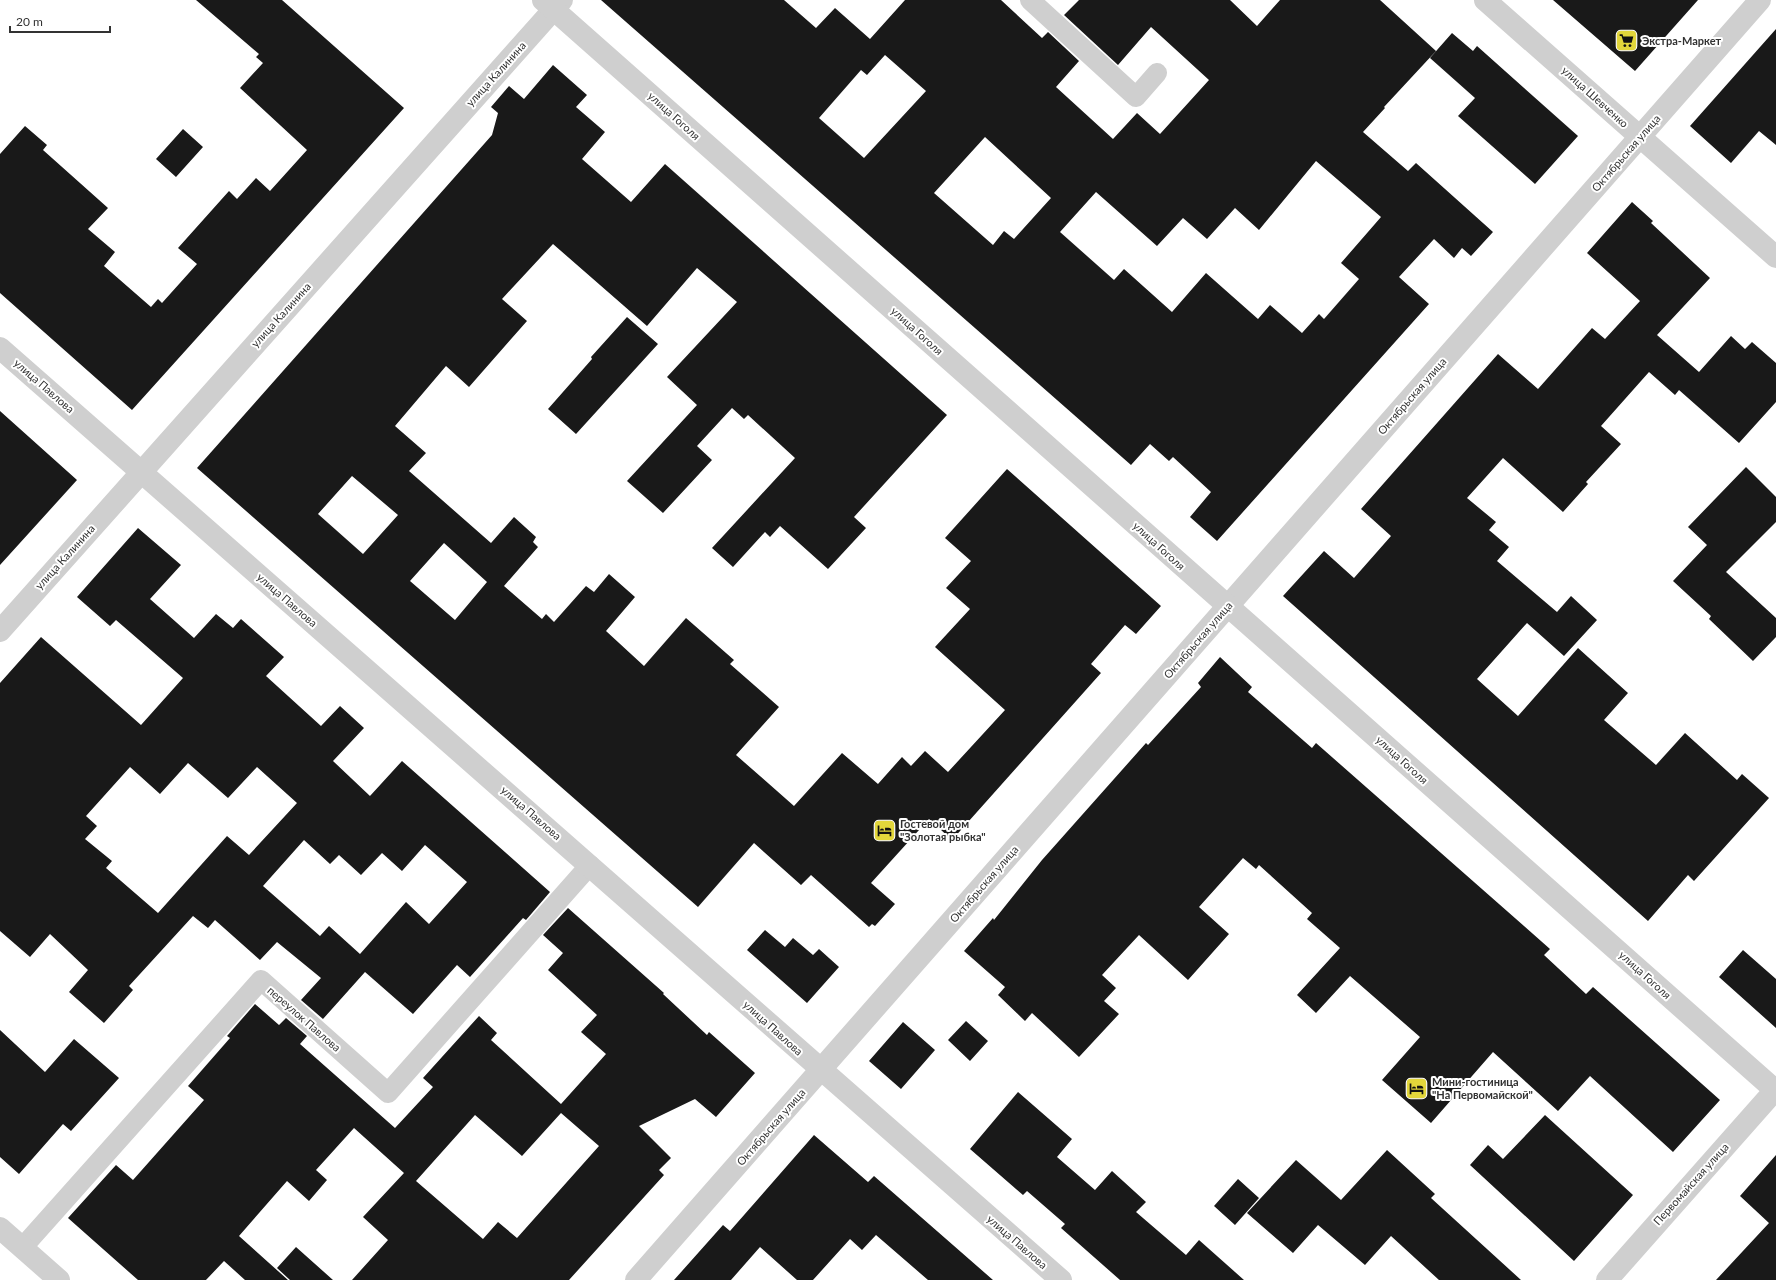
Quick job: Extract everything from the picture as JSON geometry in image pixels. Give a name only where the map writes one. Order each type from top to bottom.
[{"type":"street","name":"улица Шевченко","points":[[1485,0],[1776,257]]},
{"type":"street","name":"Октябрьская улица","points":[[636,1280],[1760,0]]},
{"type":"street","name":"улица Калинина","points":[[0,631],[552,3]]},
{"type":"street","name":"улица Гоголя","points":[[552,3],[1228,606],[1776,1090]]},
{"type":"street","name":"улица Павлова","points":[[0,348],[590,865],[820,1070],[1061,1280]]},
{"type":"street","name":"Первомайская улица","points":[[1607,1280],[1776,1090]]},
{"type":"street","points":[[0,1228],[58,1280]]},
{"type":"lane","points":[[1030,0],[1136,97],[1157,74]]},
{"type":"lane","name":"переулок Павлова","points":[[22,1248],[261,980],[388,1093],[590,865]]},
{"type":"building","points":[[196,0],[282,0],[404,108],[132,410],[0,293],[0,154],[25,126],[47,145],[43,150],[108,208],[88,229],[115,252],[104,266],[151,307],[158,299],[162,303],[197,264],[178,248],[229,191],[237,199],[256,178],[270,191],[307,150],[240,88],[263,63],[256,57],[259,54]]},
{"type":"building","points":[[601,0],[784,0],[816,28],[835,8],[870,39],[905,0],[1001,0],[1042,38],[1048,32],[1079,61],[1056,87],[1113,139],[1137,113],[1160,134],[1209,80],[1151,27],[1118,65],[1064,15],[1079,0],[1230,0],[1257,26],[1280,0],[1380,0],[1436,51],[1363,132],[1408,171],[1416,163],[1493,232],[1471,256],[1462,248],[1454,258],[1434,239],[1399,277],[1429,304],[1217,541],[1190,517],[1211,492],[1173,457],[1169,461],[1150,444],[1131,465]],"holes":[[[885,55],[926,91],[864,158],[819,118],[861,70],[867,75]],[[985,137],[1051,198],[1014,239],[1004,231],[993,245],[934,193]],[[1316,161],[1381,217],[1341,263],[1359,279],[1324,319],[1319,314],[1302,333],[1270,305],[1258,319],[1206,273],[1172,312],[1124,269],[1114,280],[1060,232],[1096,192],[1157,246],[1183,218],[1207,239],[1235,208],[1259,230]]]},
{"type":"building","points":[[1553,0],[1698,0],[1635,71]]},
{"type":"building","points":[[1776,29],[1776,145],[1759,131],[1731,163],[1690,126]]},
{"type":"building","points":[[1452,33],[1473,51],[1477,46],[1578,136],[1535,184],[1458,116],[1475,98],[1430,58]]},
{"type":"building","points":[[553,65],[587,95],[576,107],[605,132],[582,159],[631,202],[665,164],[947,415],[854,517],[866,528],[828,569],[780,526],[770,537],[765,532],[733,567],[712,548],[795,458],[748,415],[744,419],[732,408],[697,446],[712,460],[663,513],[627,481],[697,405],[667,377],[737,302],[697,268],[647,326],[553,244],[502,299],[527,321],[469,387],[446,366],[395,426],[426,453],[409,471],[491,543],[514,517],[536,537],[533,542],[538,547],[504,586],[542,619],[546,614],[554,622],[586,586],[594,592],[609,574],[635,597],[606,631],[644,666],[686,618],[734,660],[730,664],[779,707],[736,755],[794,806],[842,753],[878,784],[902,757],[911,766],[925,751],[948,772],[1005,710],[935,647],[970,609],[946,588],[971,561],[945,538],[1007,469],[1161,606],[1136,634],[1125,625],[1091,664],[1101,673],[952,840],[929,819],[871,883],[895,904],[875,926],[872,924],[869,927],[811,875],[801,885],[754,843],[698,907],[197,468],[492,135],[498,113],[491,107],[509,86],[524,99]],"holes":[[[352,476],[398,515],[363,554],[318,514]],[[444,543],[487,582],[455,620],[410,581]]]},
{"type":"building","points":[[183,129],[203,147],[176,177],[156,159]]},
{"type":"building","points":[[1632,202],[1653,221],[1651,223],[1710,278],[1657,335],[1699,372],[1731,336],[1745,349],[1752,342],[1776,363],[1776,402],[1739,443],[1679,390],[1675,395],[1649,372],[1601,426],[1621,444],[1586,482],[1588,484],[1563,512],[1503,458],[1467,498],[1496,522],[1489,530],[1509,547],[1497,561],[1557,612],[1571,596],[1597,620],[1564,656],[1527,623],[1477,679],[1518,716],[1578,648],[1628,693],[1604,720],[1656,765],[1685,733],[1737,780],[1742,774],[1769,798],[1694,881],[1688,875],[1648,921],[1283,596],[1324,551],[1354,578],[1391,536],[1361,509],[1498,354],[1538,389],[1592,328],[1605,339],[1640,301],[1587,253]]},
{"type":"building","points":[[627,317],[658,344],[576,434],[548,409],[592,359],[591,357]]},
{"type":"building","points":[[0,411],[77,480],[0,565]]},
{"type":"building","points":[[1746,467],[1776,497],[1776,522],[1726,572],[1776,618],[1776,637],[1753,661],[1709,619],[1711,616],[1673,581],[1707,545],[1688,527]]},
{"type":"building","points":[[138,528],[181,565],[150,599],[194,638],[216,614],[233,628],[241,619],[284,657],[266,676],[321,726],[340,706],[364,728],[333,761],[370,796],[402,761],[550,892],[526,920],[523,918],[470,977],[457,965],[413,1014],[365,972],[323,1019],[301,1000],[321,978],[277,942],[260,960],[215,920],[208,928],[193,916],[129,986],[133,990],[104,1023],[69,992],[88,970],[50,934],[30,957],[0,931],[0,683],[41,637],[141,725],[183,678],[116,620],[110,626],[77,597]],"holes":[[[188,763],[228,798],[257,767],[297,803],[249,855],[227,836],[158,913],[106,868],[112,861],[85,839],[97,826],[86,816],[130,767],[160,794]],[[304,840],[330,864],[339,855],[361,875],[382,853],[402,871],[425,845],[467,882],[429,924],[406,902],[360,954],[329,926],[320,936],[263,886]]]},
{"type":"building","points":[[1220,657],[1252,687],[1248,692],[1312,748],[1316,743],[1550,949],[1544,955],[1586,994],[1593,987],[1720,1100],[1673,1152],[1590,1076],[1558,1111],[1493,1052],[1431,1123],[1382,1080],[1420,1037],[1350,976],[1316,1013],[1297,995],[1340,948],[1307,919],[1312,913],[1259,865],[1256,869],[1243,858],[1199,907],[1229,934],[1188,980],[1139,935],[1102,975],[1116,988],[1104,1001],[1119,1014],[1079,1057],[1032,1013],[1025,1021],[998,995],[1005,987],[964,951],[993,918],[994,920],[1042,860],[1146,743],[1148,745],[1201,687],[1198,683]]},
{"type":"building","points":[[568,908],[664,993],[663,994],[707,1035],[709,1032],[755,1073],[716,1117],[695,1099],[639,1126],[671,1158],[659,1170],[664,1175],[569,1280],[352,1280],[388,1240],[363,1217],[404,1173],[354,1128],[316,1170],[327,1180],[309,1201],[287,1181],[239,1236],[288,1280],[245,1280],[224,1261],[206,1280],[138,1280],[68,1218],[116,1165],[133,1180],[204,1100],[188,1086],[230,1038],[227,1036],[255,1004],[279,1025],[286,1018],[307,1036],[300,1044],[395,1128],[433,1087],[423,1078],[479,1016],[497,1033],[491,1040],[561,1104],[606,1054],[581,1032],[597,1015],[548,970],[563,953],[543,935]],"holes":[[[561,1113],[599,1146],[517,1238],[498,1222],[483,1239],[416,1181],[475,1115],[522,1156]]]},
{"type":"building","points":[[765,930],[785,947],[793,938],[813,955],[819,949],[839,967],[807,1003],[747,950]]},
{"type":"building","points":[[1743,950],[1776,979],[1776,1028],[1719,977]]},
{"type":"building","points":[[966,1021],[988,1041],[970,1061],[948,1040]]},
{"type":"building","points":[[903,1022],[935,1050],[901,1089],[869,1061]]},
{"type":"building","points":[[0,1030],[45,1072],[74,1039],[119,1078],[71,1131],[63,1124],[19,1174],[0,1157]]},
{"type":"building","points":[[1018,1092],[1072,1139],[1057,1157],[1095,1190],[1112,1171],[1146,1202],[1136,1212],[1186,1255],[1199,1240],[1244,1280],[1120,1280],[1061,1228],[1065,1224],[1027,1191],[1023,1195],[970,1149]]},
{"type":"building","points":[[1545,1115],[1633,1195],[1574,1261],[1470,1165],[1488,1145],[1503,1159]]},
{"type":"building","points":[[814,1135],[868,1182],[874,1176],[993,1280],[928,1280],[876,1235],[862,1250],[850,1239],[813,1280],[797,1280],[760,1247],[731,1280],[674,1280],[723,1225],[730,1231]]},
{"type":"building","points":[[1387,1150],[1435,1194],[1431,1198],[1521,1280],[1439,1280],[1391,1236],[1365,1265],[1318,1225],[1293,1253],[1247,1213],[1296,1160],[1341,1200]]},
{"type":"building","points":[[1776,1155],[1776,1280],[1716,1280],[1769,1223],[1740,1196]]},
{"type":"building","points":[[1238,1179],[1259,1198],[1235,1225],[1214,1206]]},
{"type":"building","points":[[296,1247],[333,1280],[290,1280],[277,1268]]},
{"type":"place","name":"Экстра-Маркет","points":[[1626,41]]},
{"type":"place","name":"Гостевой дом \"Золотая рыбка\"","points":[[884,830]]},
{"type":"place","name":"Мини-гостиница \"На Первомайской\"","points":[[1417,1088]]}]
